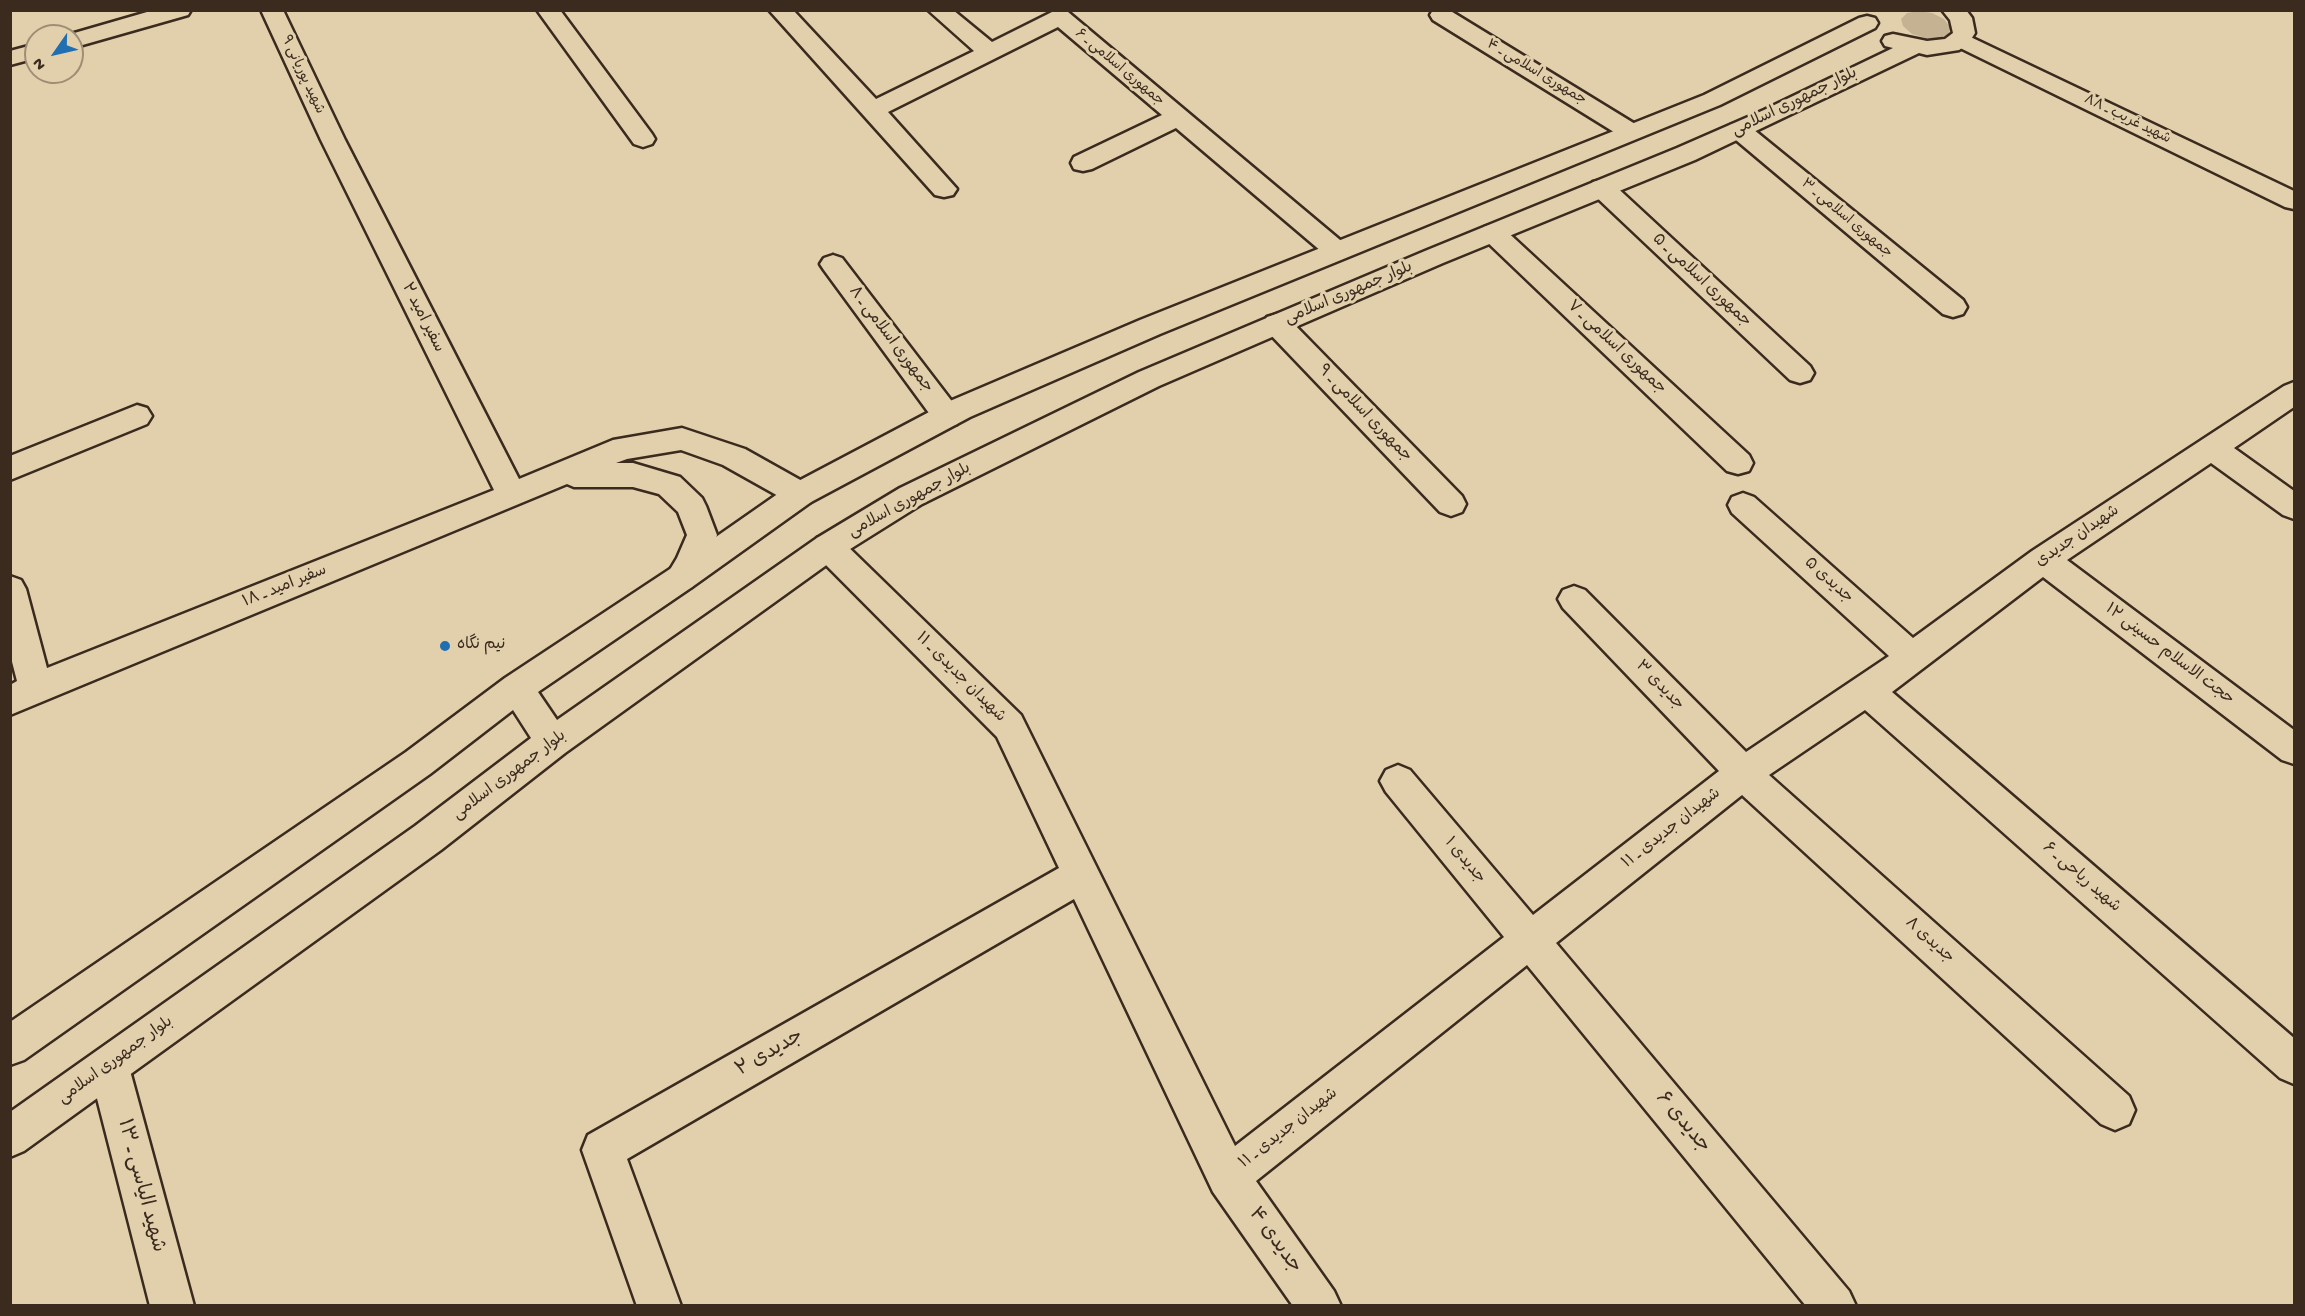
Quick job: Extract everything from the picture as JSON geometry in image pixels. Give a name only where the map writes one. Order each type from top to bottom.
[{"type":"street","points":[[84,38],[180,10]]},
{"type":"street","name":"شهید پوریانی ۹","points":[[272,10],[333,140]]},
{"type":"street","points":[[548,10],[643,138]]},
{"type":"street","points":[[780,10],[944,189]]},
{"type":"street","points":[[939,10],[990,52]]},
{"type":"street","name":"جمهوری اسلامی ـ ۴","points":[[1441,15],[1632,132]]},
{"type":"street","name":"جمهوری اسلامی ـ ۶","points":[[873,110],[1060,17],[1337,251]]},
{"type":"street","points":[[10,1046],[418,763],[517,688],[681,578],[800,494],[946,416],[1150,327],[1712,100],[1865,17],[1885,38],[1913,47],[1940,48],[1962,20]]},
{"type":"street","name":"شهید غریب ـ ۸۸","points":[[1962,20],[2295,201]]},
{"type":"street","name":"بلوار جمهوری اسلامی","points":[[10,1137],[428,838],[553,742],[828,547],[910,496],[1149,379],[1739,130],[1913,47]]},
{"type":"street","points":[[1083,163],[1178,117]]},
{"type":"street","name":"جمهوری اسلامی ـ ۳","points":[[1739,130],[1953,307]]},
{"type":"street","name":"سفیر امید ۲","points":[[333,140],[512,495]]},
{"type":"street","name":"جمهوری اسلامی ـ ۵","points":[[1602,188],[1800,373]]},
{"type":"street","name":"جمهوری اسلامی ـ ۷","points":[[1493,233],[1738,463]]},
{"type":"street","name":"جمهوری اسلامی ـ ۸","points":[[833,264],[946,416]]},
{"type":"street","name":"جمهوری اسلامی ـ ۹","points":[[1277,324],[1451,504]]},
{"type":"street","name":"شهیدان جدیدی","points":[[1867,691],[2043,560],[2295,393]]},
{"type":"street","points":[[10,469],[137,416]]},
{"type":"street","name":"سفیر امید ـ ۱۸","points":[[23,695],[623,448],[682,439],[734,457],[800,494]]},
{"type":"street","points":[[2212,448],[2295,507]]},
{"type":"street","points":[[560,475],[633,475],[669,485],[691,506],[702,535],[691,563],[681,578]]},
{"type":"street","name":"جدیدی ۵","points":[[1743,505],[1912,657]]},
{"type":"street","name":"شهیدان جدیدی ـ ۱۱","points":[[828,547],[1010,726],[1228,1177],[1743,773],[1867,691]]},
{"type":"street","name":"حجت الاسلام حسینی ۱۲","points":[[2043,560],[2295,749]]},
{"type":"street","points":[[10,589],[23,695]]},
{"type":"street","name":"جدیدی ۳","points":[[1574,599],[1743,773]]},
{"type":"street","points":[[517,688],[553,742]]},
{"type":"street","name":"شهید ریاحی ـ ۶","points":[[1867,691],[2295,1064]]},
{"type":"street","name":"جدیدی ۸","points":[[1743,773],[2115,1110]]},
{"type":"street","name":"جدیدی ۱","points":[[1398,781],[1530,940]]},
{"type":"street","name":"جدیدی ۲","points":[[659,1305],[603,1150],[1081,875]]},
{"type":"street","name":"جدیدی ۶","points":[[1530,940],[1834,1305]]},
{"type":"street","name":"شهید الیاسی ـ ۱۳","points":[[109,1067],[172,1305]]},
{"type":"street","name":"جدیدی ۴","points":[[1228,1177],[1320,1305]]},
{"type":"shaded area","points":[[1919,11],[1932,13],[1944,19],[1950,27],[1949,34],[1939,38],[1926,38],[1912,34],[1903,26],[1901,19],[1907,13]]},
{"type":"place","name":"نیم نگاه","points":[[445,646]]}]
